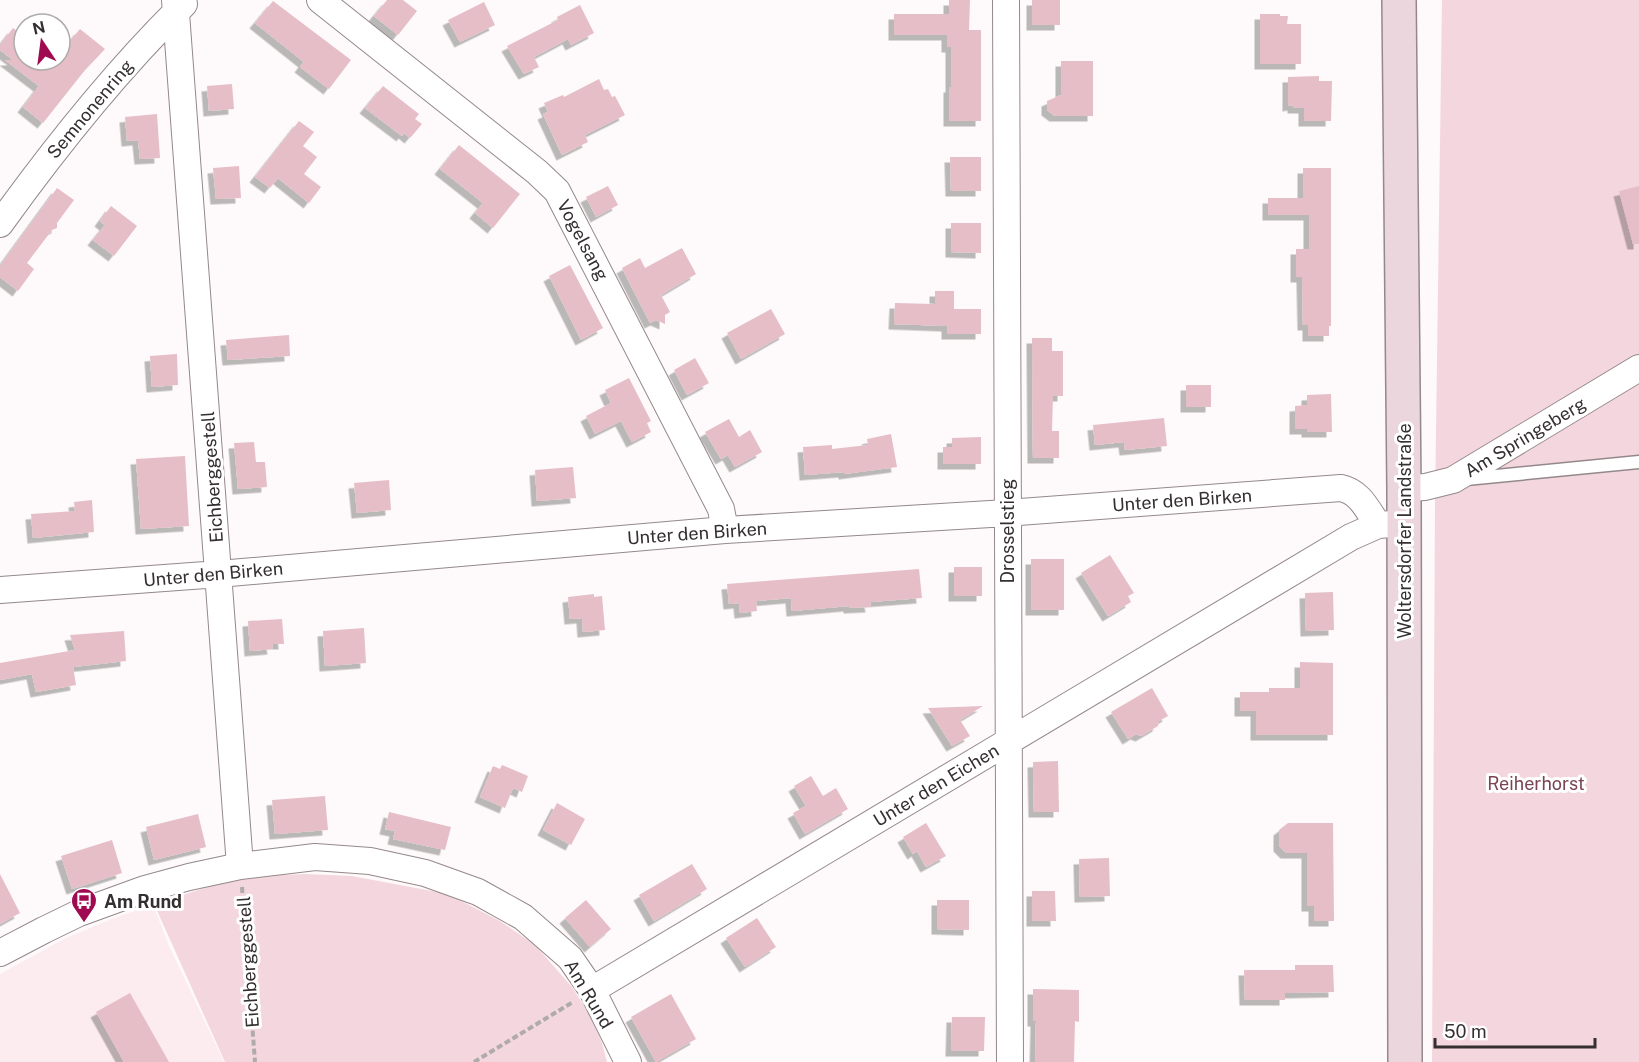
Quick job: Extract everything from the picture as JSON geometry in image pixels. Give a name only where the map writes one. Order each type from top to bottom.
[{"type":"main road","name":"Woltersdorfer Landstraße","points":[[1399,0],[1404,488],[1391,524],[1405,1062]]},
{"type":"street","name":"Vogelsang","points":[[320,0],[537,171],[557,191],[721,508],[725,530]]},
{"type":"street","name":"Drosselstieg","points":[[1006,0],[1010,1062]]},
{"type":"street","name":"Semnonenring","points":[[0,224],[111,80],[180,4]]},
{"type":"street","name":"Eichberggestell","points":[[180,4],[240,866]]},
{"type":"street","name":"Am Springeberg","points":[[1404,488],[1425,487],[1453,480],[1639,368]]},
{"type":"street","name":"Unter den Birken","points":[[0,590],[219,574],[725,530],[1007,513],[1341,488],[1350,490],[1391,524]]},
{"type":"street","name":"Unter den Eichen","points":[[591,990],[1350,537],[1391,524]]},
{"type":"street","name":"Am Rund","points":[[0,953],[79,913],[189,877],[240,866],[315,857],[370,861],[425,873],[478,892],[523,917],[570,958],[591,990],[628,1062]]},
{"type":"lane","points":[[1453,480],[1639,462]]},
{"type":"path","name":"Eichberggestell","points":[[240,866],[255,1062]]},
{"type":"path","points":[[474,1062],[591,990]]},
{"type":"shaded area","points":[[153,905],[169,946],[224,1062],[0,1062],[0,974],[64,939]]},
{"type":"green space","name":"Reiherhorst","points":[[1442,0],[1639,0],[1639,1062],[1432,1062],[1435,504]]},
{"type":"green space","points":[[305,874],[352,876],[448,894],[500,921],[535,945],[572,987],[591,1017],[607,1062],[225,1062],[154,904],[230,880],[257,876]]},
{"type":"building","points":[[387,0],[403,0],[417,11],[398,35],[374,16]]},
{"type":"building","points":[[949,0],[970,0],[969,30],[981,30],[981,121],[949,121],[951,47],[947,47],[947,35],[894,35],[894,14],[949,14]]},
{"type":"building","points":[[1032,0],[1060,0],[1060,25],[1032,25]]},
{"type":"building","points":[[273,1],[351,60],[329,89],[300,67],[304,62],[255,23]]},
{"type":"building","points":[[484,2],[495,25],[460,42],[448,20]]},
{"type":"building","points":[[580,5],[594,33],[571,45],[568,39],[534,57],[539,67],[524,74],[507,46],[558,20],[557,17]]},
{"type":"building","points":[[1260,14],[1280,14],[1280,16],[1288,16],[1287,24],[1301,24],[1301,64],[1260,64]]},
{"type":"building","points":[[12,29],[12,59],[0,50],[0,45]]},
{"type":"building","points":[[80,29],[105,49],[85,70],[43,123],[23,107],[39,86],[21,72],[72,72],[72,38]]},
{"type":"building","points":[[1061,61],[1093,61],[1093,116],[1055,116],[1047,110],[1047,101],[1061,95]]},
{"type":"building","points":[[1319,76],[1319,81],[1332,81],[1331,121],[1304,121],[1304,108],[1288,106],[1288,77]]},
{"type":"building","points":[[599,79],[604,90],[608,89],[612,97],[615,96],[625,115],[585,135],[588,142],[562,155],[543,114],[548,112],[544,103],[563,95],[564,97]]},
{"type":"building","points":[[232,84],[234,109],[209,111],[207,86]]},
{"type":"building","points":[[383,86],[419,114],[415,119],[422,124],[410,138],[404,133],[402,136],[365,108]]},
{"type":"building","points":[[157,114],[160,158],[140,159],[138,140],[127,141],[125,117]]},
{"type":"building","points":[[299,121],[314,132],[303,146],[317,157],[304,174],[321,187],[309,203],[278,178],[270,188],[255,177]]},
{"type":"building","points":[[459,145],[520,194],[493,228],[475,213],[483,203],[440,169]]},
{"type":"building","points":[[950,157],[981,157],[981,191],[951,191]]},
{"type":"building","points":[[239,166],[241,198],[216,199],[213,168]]},
{"type":"building","points":[[1303,168],[1331,168],[1331,326],[1329,326],[1329,336],[1308,336],[1308,325],[1303,325],[1302,277],[1296,277],[1296,249],[1309,249],[1309,215],[1268,215],[1268,198],[1303,198]]},
{"type":"building","points":[[608,186],[618,205],[596,217],[586,197]]},
{"type":"building","points":[[1639,186],[1639,244],[1633,244],[1619,191]]},
{"type":"building","points":[[57,188],[74,200],[57,223],[57,228],[52,230],[27,263],[34,269],[18,291],[0,277],[0,266]]},
{"type":"building","points":[[111,206],[137,226],[114,256],[93,240],[105,225],[100,221]]},
{"type":"building","points":[[951,223],[981,223],[981,253],[951,252]]},
{"type":"building","points":[[682,248],[696,274],[661,295],[670,312],[665,315],[665,324],[656,320],[650,323],[622,268],[640,258],[645,268]]},
{"type":"building","points":[[570,265],[603,328],[581,340],[549,276]]},
{"type":"building","points":[[935,291],[954,291],[954,309],[981,309],[981,334],[947,334],[947,326],[894,324],[895,303],[935,304]]},
{"type":"building","points":[[771,309],[785,334],[741,359],[727,333]]},
{"type":"building","points":[[289,335],[290,356],[228,360],[226,340]]},
{"type":"building","points":[[1032,338],[1052,338],[1052,351],[1063,351],[1063,396],[1053,396],[1052,431],[1059,431],[1059,458],[1033,458]]},
{"type":"building","points":[[177,354],[178,385],[152,387],[150,356]]},
{"type":"building","points":[[695,358],[709,383],[687,395],[674,370]]},
{"type":"building","points":[[629,378],[651,421],[647,423],[651,432],[632,442],[621,421],[595,434],[586,416],[611,403],[605,390]]},
{"type":"building","points":[[1186,385],[1211,385],[1211,407],[1186,407]]},
{"type":"building","points":[[1331,394],[1332,432],[1307,432],[1307,429],[1295,429],[1295,406],[1307,405],[1307,395]]},
{"type":"building","points":[[1164,418],[1167,446],[1125,450],[1124,442],[1095,445],[1093,425]]},
{"type":"building","points":[[729,419],[739,437],[750,430],[762,452],[735,467],[728,455],[721,459],[705,432]]},
{"type":"building","points":[[891,434],[897,467],[844,474],[844,472],[805,475],[803,447],[832,445],[832,449],[868,445],[867,439]]},
{"type":"building","points":[[981,437],[981,464],[943,464],[943,447],[952,447],[952,438]]},
{"type":"building","points":[[254,442],[256,462],[265,462],[267,487],[238,489],[234,443]]},
{"type":"building","points":[[185,456],[189,526],[141,529],[136,459]]},
{"type":"building","points":[[573,467],[576,498],[537,501],[535,470]]},
{"type":"building","points":[[389,480],[391,510],[357,513],[354,483]]},
{"type":"building","points":[[92,500],[94,532],[33,538],[31,514],[75,511],[74,502]]},
{"type":"building","points":[[1110,555],[1134,593],[1128,596],[1131,602],[1108,616],[1081,573]]},
{"type":"building","points":[[1031,559],[1064,559],[1064,610],[1031,610]]},
{"type":"building","points":[[954,567],[982,567],[982,596],[954,596]]},
{"type":"building","points":[[919,569],[922,598],[870,602],[871,607],[849,608],[849,606],[792,611],[791,598],[756,601],[757,611],[740,613],[739,603],[729,604],[727,584]]},
{"type":"building","points":[[1333,592],[1334,630],[1306,631],[1305,593]]},
{"type":"building","points":[[594,594],[594,597],[602,596],[605,630],[583,632],[582,618],[570,619],[568,597]]},
{"type":"building","points":[[282,619],[284,644],[272,644],[273,649],[250,651],[248,621]]},
{"type":"building","points":[[364,628],[366,663],[325,666],[323,631]]},
{"type":"building","points":[[124,631],[126,661],[73,667],[76,685],[36,692],[32,674],[0,680],[0,663],[75,650],[70,635]]},
{"type":"building","points":[[1300,662],[1333,663],[1333,735],[1256,735],[1256,711],[1240,711],[1240,692],[1269,692],[1269,688],[1300,688]]},
{"type":"building","points":[[1152,688],[1168,716],[1159,721],[1158,726],[1141,736],[1136,734],[1128,739],[1111,712]]},
{"type":"building","points":[[983,706],[960,720],[970,736],[952,746],[928,708]]},
{"type":"building","points":[[1058,761],[1059,812],[1034,812],[1033,762]]},
{"type":"building","points":[[502,765],[528,776],[522,792],[513,788],[505,808],[480,797],[493,766],[500,769]]},
{"type":"building","points":[[811,776],[823,796],[836,788],[848,809],[805,834],[793,813],[806,806],[794,786]]},
{"type":"building","points":[[325,796],[328,830],[275,834],[272,800]]},
{"type":"building","points":[[557,803],[585,819],[571,845],[543,830]]},
{"type":"building","points":[[389,812],[451,827],[445,850],[393,839],[395,831],[385,829]]},
{"type":"building","points":[[198,814],[206,847],[154,860],[146,827]]},
{"type":"building","points":[[926,823],[946,856],[926,867],[917,851],[913,854],[903,837]]},
{"type":"building","points":[[1288,823],[1333,823],[1334,921],[1314,921],[1314,906],[1307,906],[1307,853],[1286,853],[1279,846],[1279,830]]},
{"type":"building","points":[[112,840],[122,873],[72,889],[61,856]]},
{"type":"building","points":[[1109,858],[1110,896],[1080,897],[1079,859]]},
{"type":"building","points":[[692,864],[707,889],[654,921],[639,895]]},
{"type":"building","points":[[0,874],[20,913],[0,924]]},
{"type":"building","points":[[1032,891],[1055,891],[1056,921],[1032,921]]},
{"type":"building","points":[[586,900],[611,929],[590,947],[565,918]]},
{"type":"building","points":[[937,900],[969,900],[969,930],[937,929]]},
{"type":"building","points":[[757,918],[776,947],[745,967],[726,938]]},
{"type":"building","points":[[1295,965],[1333,965],[1334,992],[1285,993],[1285,1000],[1245,1000],[1244,970],[1295,970]]},
{"type":"building","points":[[1033,989],[1079,990],[1079,1022],[1075,1021],[1074,1062],[1035,1062],[1036,1021],[1033,1021]]},
{"type":"building","points":[[130,993],[169,1062],[124,1062],[96,1012]]},
{"type":"building","points":[[671,994],[696,1039],[656,1062],[631,1017]]},
{"type":"building","points":[[952,1017],[985,1017],[984,1051],[951,1051]]},
{"type":"place","name":"Am Rund","points":[[84,924]]}]
